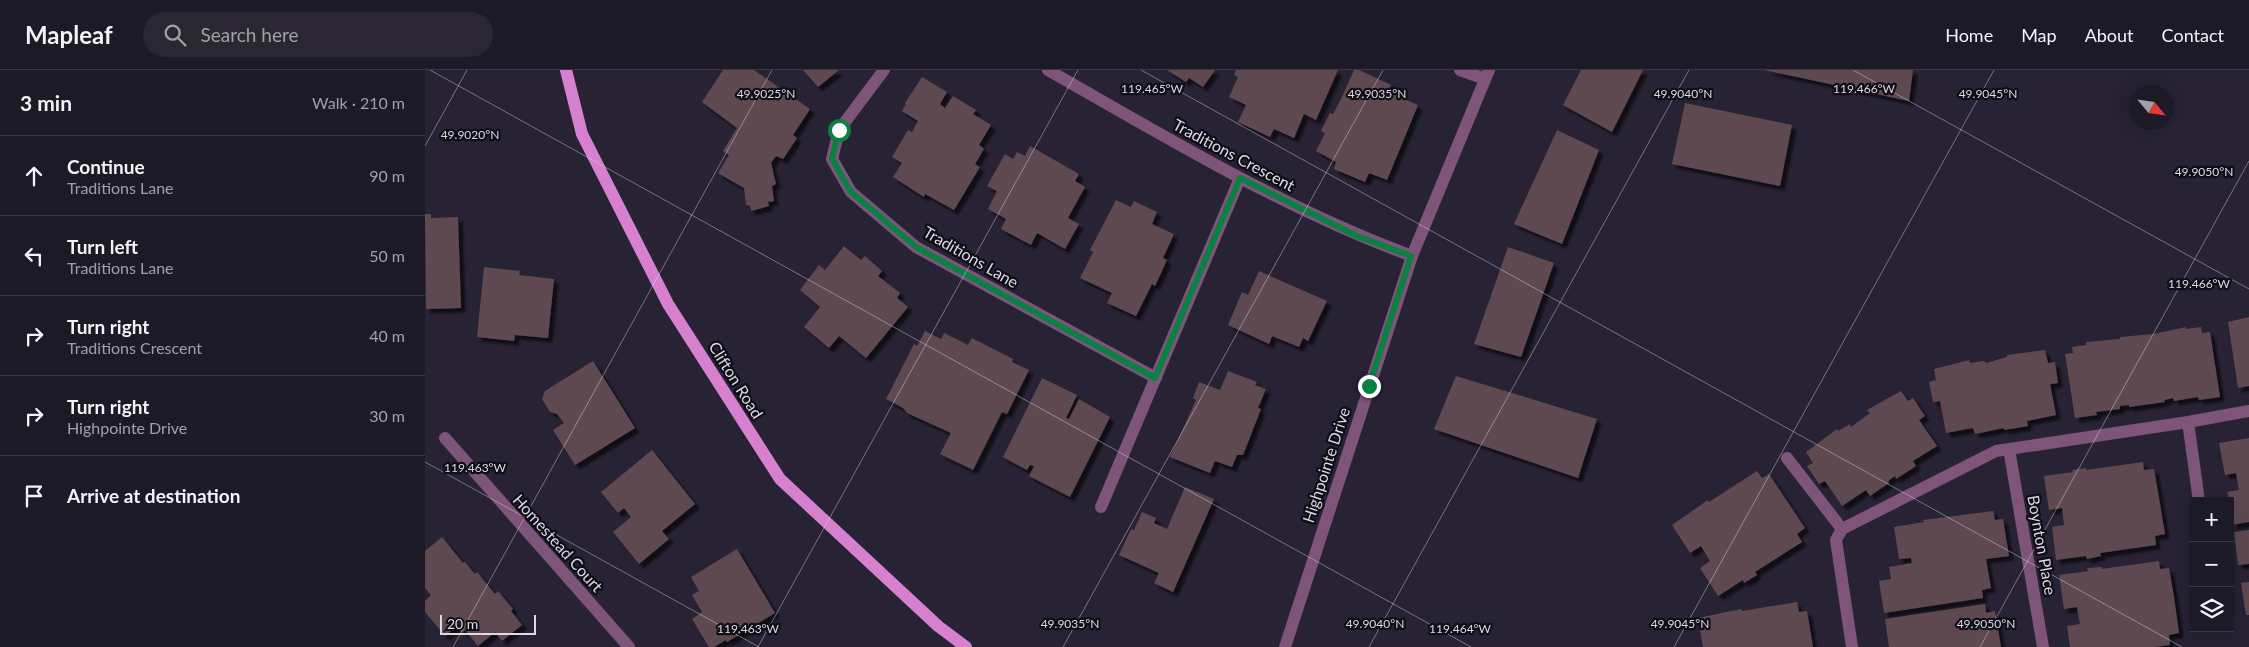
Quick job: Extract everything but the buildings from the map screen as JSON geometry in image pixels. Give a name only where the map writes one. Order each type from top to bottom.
[{"type":"main road","name":"Clifton Road","points":[[565,70],[582,134],[668,304],[779,479],[938,626],[966,647]]},
{"type":"street","name":"Traditions Lane","points":[[884,70],[839,130],[832,159],[851,192],[916,247],[1155,378]]},
{"type":"street","name":"Traditions Crescent","points":[[1048,70],[1240,178],[1357,236],[1411,256]]},
{"type":"street","points":[[1460,70],[1487,74]]},
{"type":"street","name":"Highpointe Drive","points":[[1285,647],[1411,256],[1487,74]]},
{"type":"street","points":[[1101,507],[1240,178]]},
{"type":"street","points":[[1852,647],[1836,540],[1842,529],[1996,451],[2249,411]]},
{"type":"street","points":[[2188,422],[2198,497]]},
{"type":"street","name":"Homestead Court","points":[[445,438],[629,647]]},
{"type":"street","name":"Boynton Place","points":[[2009,449],[2043,647]]},
{"type":"street","points":[[1787,458],[1842,529]]},
{"type":"route","points":[[839,130],[832,159],[851,192],[916,247],[1155,378],[1240,178],[1357,236],[1411,256],[1369,386]]}]
